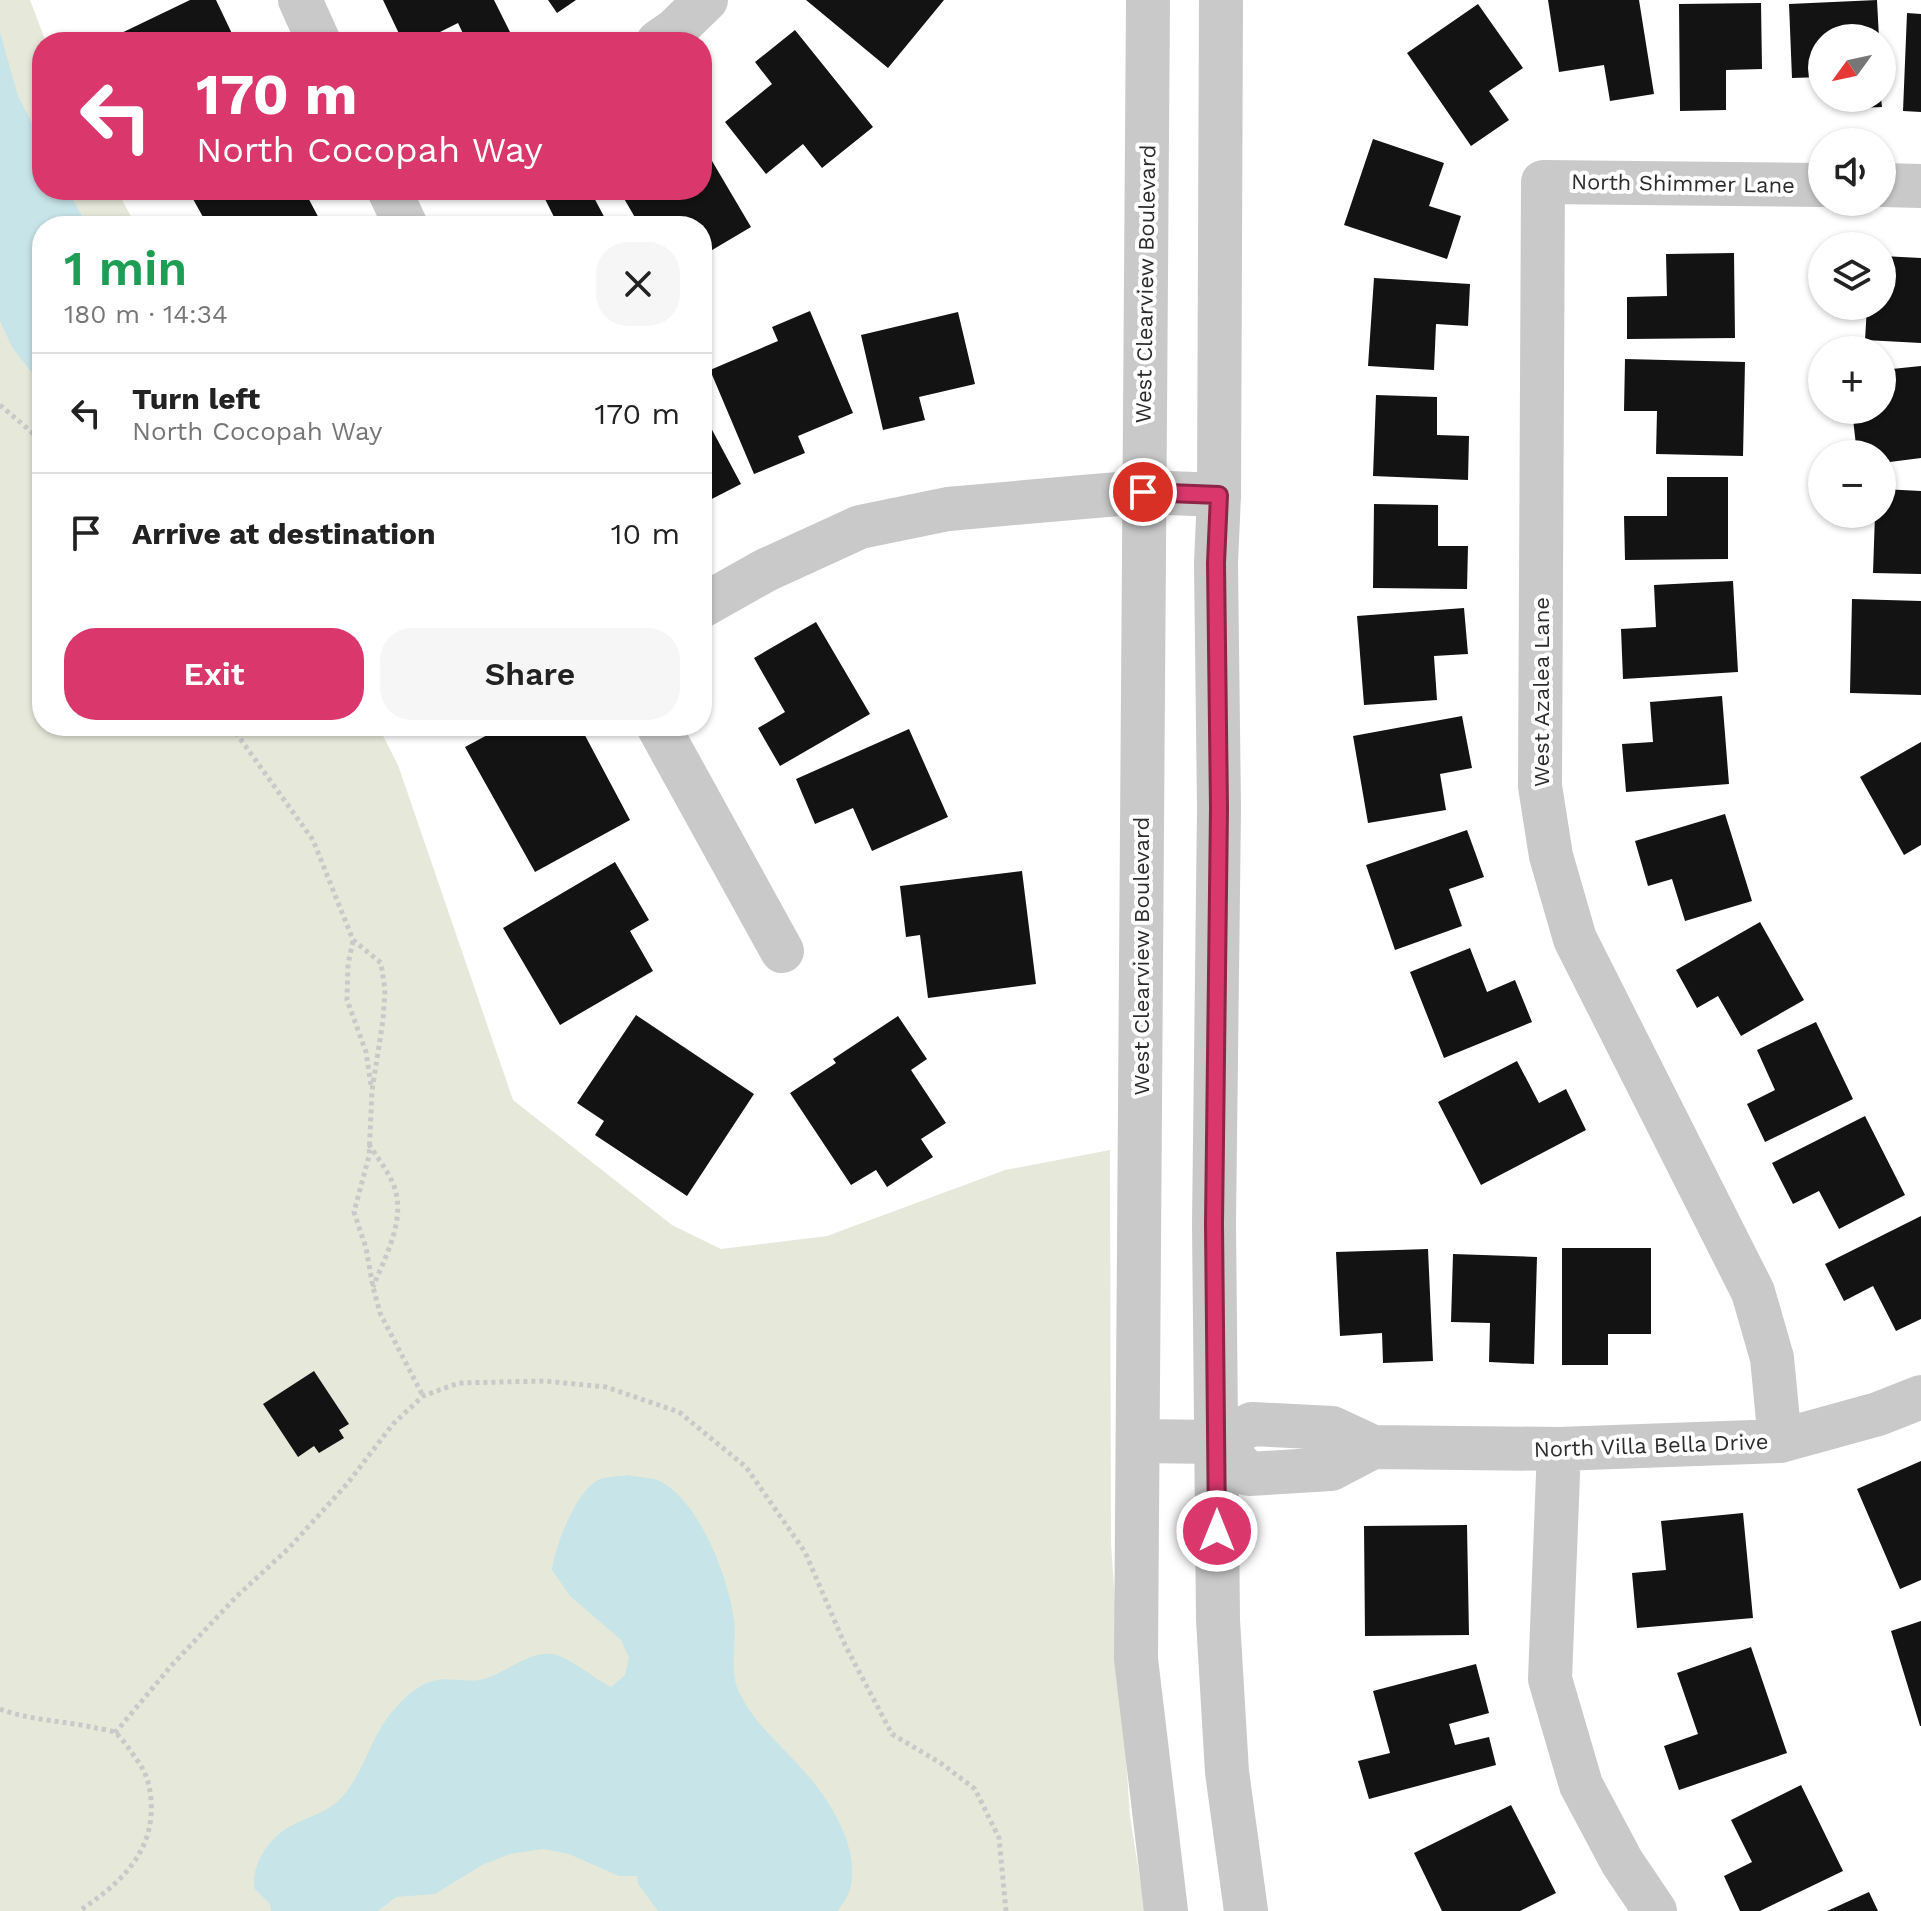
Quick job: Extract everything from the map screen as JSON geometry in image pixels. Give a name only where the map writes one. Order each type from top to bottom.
[{"type":"street","points":[[300,0],[314,32]]},
{"type":"street","points":[[672,32],[706,0]]},
{"type":"street","name":"West Clearview Boulevard","points":[[1148,0],[1136,1659],[1166,1911]]},
{"type":"street","points":[[1221,0],[1216,563],[1219,824],[1214,1224],[1218,1620],[1227,1772],[1246,1911]]},
{"type":"street","name":"North Shimmer Lane","points":[[1543,182],[1808,185]]},
{"type":"street","name":"West Azalea Lane","points":[[1543,182],[1540,786],[1551,856],[1575,939],[1753,1292],[1772,1358],[1780,1441]]},
{"type":"street","points":[[1896,185],[1921,186]]},
{"type":"street","points":[[712,600],[766,570],[860,527],[948,509],[1143,492],[1219,495]]},
{"type":"street","points":[[664,736],[782,951]]},
{"type":"street","name":"North Villa Bella Drive","points":[[1138,1441],[1216,1442],[1252,1424],[1332,1428],[1373,1447],[1559,1449],[1780,1441],[1878,1414],[1921,1397]]},
{"type":"street","points":[[1559,1449],[1550,1679],[1581,1785],[1622,1862],[1655,1911]]},
{"type":"path","points":[[0,405],[32,432]]},
{"type":"path","points":[[238,736],[313,840],[353,940],[381,963],[385,990],[372,1091],[369,1156],[354,1212],[366,1248],[380,1313],[423,1396]]},
{"type":"path","points":[[353,940],[348,964],[347,1000],[366,1052],[372,1091]]},
{"type":"path","points":[[369,1144],[395,1188],[398,1214],[391,1242],[373,1287]]},
{"type":"path","points":[[115,1733],[171,1666],[237,1596],[288,1549],[347,1484],[393,1424],[423,1396],[459,1383],[545,1381],[606,1387],[679,1412],[746,1467],[805,1552],[845,1645],[892,1734],[942,1764],[975,1789],[999,1838],[1006,1911]]},
{"type":"path","points":[[0,1709],[115,1733],[140,1763],[151,1788],[152,1817],[139,1857],[120,1880],[79,1911]]},
{"type":"shaded area","points":[[0,0],[30,0],[42,32],[32,32],[32,200],[122,200],[131,216],[32,216],[32,736],[383,736],[398,765],[513,1100],[672,1225],[721,1249],[827,1236],[1005,1170],[1110,1150],[1111,1543],[1130,1816],[1145,1911],[0,1911]]},
{"type":"water","points":[[0,32],[18,96],[32,123],[32,200],[73,200],[82,216],[32,216],[32,373],[12,347],[0,321]]},
{"type":"water","points":[[627,1475],[657,1480],[672,1489],[686,1503],[709,1542],[719,1563],[731,1604],[735,1630],[736,1686],[763,1728],[819,1790],[843,1830],[852,1875],[850,1889],[838,1911],[658,1911],[638,1884],[637,1876],[619,1876],[569,1854],[543,1849],[510,1854],[482,1865],[435,1894],[396,1897],[378,1911],[271,1911],[270,1904],[254,1888],[256,1870],[268,1845],[281,1832],[337,1802],[353,1782],[383,1723],[418,1688],[436,1680],[484,1679],[543,1654],[566,1659],[611,1687],[625,1675],[629,1658],[621,1640],[570,1596],[552,1570],[562,1535],[588,1488],[599,1479]]},
{"type":"building","points":[[190,0],[216,0],[231,32],[123,32]]},
{"type":"building","points":[[383,0],[494,0],[510,32],[462,32],[458,23],[440,32],[398,32]]},
{"type":"building","points":[[548,0],[576,0],[557,13]]},
{"type":"building","points":[[806,0],[944,0],[888,68]]},
{"type":"building","points":[[1548,0],[1639,0],[1654,94],[1610,101],[1604,65],[1559,72]]},
{"type":"building","points":[[1877,0],[1878,24],[1808,24],[1808,77],[1792,78],[1789,4]]},
{"type":"building","points":[[1761,3],[1762,69],[1726,70],[1726,110],[1680,111],[1679,4]]},
{"type":"building","points":[[1478,4],[1523,68],[1489,91],[1509,120],[1471,146],[1407,53]]},
{"type":"building","points":[[1907,13],[1921,14],[1921,112],[1903,111]]},
{"type":"building","points":[[795,30],[873,127],[822,168],[803,144],[766,174],[725,122],[772,84],[755,62]]},
{"type":"building","points":[[1373,139],[1444,163],[1429,206],[1461,216],[1447,259],[1344,225]]},
{"type":"building","points":[[712,161],[751,227],[712,250],[712,216],[634,216],[625,200],[712,200]]},
{"type":"building","points":[[194,200],[309,200],[318,216],[202,216]]},
{"type":"building","points":[[546,200],[595,200],[604,216],[554,216]]},
{"type":"building","points":[[1734,253],[1735,338],[1627,339],[1627,297],[1667,296],[1666,254]]},
{"type":"building","points":[[1896,257],[1921,258],[1921,343],[1896,342],[1896,336],[1865,336],[1866,320],[1896,320]]},
{"type":"building","points":[[1374,278],[1470,284],[1468,326],[1436,324],[1434,370],[1368,366]]},
{"type":"building","points":[[810,311],[853,413],[798,436],[805,453],[754,474],[712,369],[778,341],[772,327]]},
{"type":"building","points":[[958,312],[975,384],[919,397],[925,420],[883,430],[861,335]]},
{"type":"building","points":[[1625,359],[1745,362],[1743,456],[1656,454],[1657,411],[1624,411]]},
{"type":"building","points":[[1921,366],[1921,458],[1896,461],[1896,440],[1855,440],[1854,424],[1896,424],[1896,369]]},
{"type":"building","points":[[1376,395],[1437,397],[1437,435],[1469,436],[1468,480],[1373,476]]},
{"type":"building","points":[[712,430],[741,484],[712,499]]},
{"type":"building","points":[[1667,477],[1728,477],[1728,559],[1625,560],[1624,516],[1667,516]]},
{"type":"building","points":[[1896,490],[1921,491],[1921,574],[1873,573],[1875,528],[1896,528]]},
{"type":"building","points":[[1374,504],[1438,505],[1438,546],[1468,546],[1467,589],[1373,588]]},
{"type":"building","points":[[1733,581],[1738,672],[1623,679],[1621,629],[1656,627],[1654,585]]},
{"type":"building","points":[[1852,599],[1921,601],[1921,695],[1850,693]]},
{"type":"building","points":[[1464,608],[1468,654],[1434,656],[1437,700],[1364,705],[1357,616]]},
{"type":"building","points":[[816,622],[870,714],[780,766],[758,728],[785,712],[754,658]]},
{"type":"building","points":[[1722,696],[1729,784],[1626,792],[1622,744],[1653,742],[1650,702]]},
{"type":"building","points":[[1462,716],[1472,768],[1440,774],[1446,810],[1368,823],[1353,736]]},
{"type":"building","points":[[909,729],[948,817],[872,851],[853,808],[815,824],[796,779]]},
{"type":"building","points":[[485,736],[585,736],[630,820],[535,872],[465,747]]},
{"type":"building","points":[[1921,742],[1921,845],[1904,855],[1860,777]]},
{"type":"building","points":[[1725,814],[1752,901],[1685,921],[1672,879],[1648,886],[1635,841]]},
{"type":"building","points":[[1467,830],[1484,877],[1449,889],[1462,926],[1395,950],[1366,865]]},
{"type":"building","points":[[615,862],[649,920],[630,931],[653,971],[560,1025],[503,928]]},
{"type":"building","points":[[1022,871],[1036,984],[928,998],[920,935],[906,937],[900,886]]},
{"type":"building","points":[[1760,922],[1804,1000],[1741,1036],[1718,996],[1697,1008],[1676,970]]},
{"type":"building","points":[[1470,948],[1487,992],[1515,980],[1532,1022],[1444,1058],[1410,972]]},
{"type":"building","points":[[636,1015],[754,1094],[687,1196],[595,1135],[604,1121],[577,1103]]},
{"type":"building","points":[[898,1016],[927,1059],[911,1070],[946,1123],[921,1139],[933,1157],[887,1187],[876,1170],[851,1185],[790,1093],[836,1063],[833,1059]]},
{"type":"building","points":[[1816,1022],[1853,1099],[1765,1142],[1747,1104],[1775,1090],[1757,1050]]},
{"type":"building","points":[[1517,1061],[1539,1103],[1566,1089],[1586,1130],[1481,1185],[1438,1102]]},
{"type":"building","points":[[1865,1116],[1905,1195],[1839,1229],[1819,1191],[1793,1204],[1772,1163]]},
{"type":"building","points":[[1921,1216],[1921,1319],[1896,1331],[1873,1286],[1844,1301],[1825,1264]]},
{"type":"building","points":[[1562,1248],[1651,1248],[1651,1334],[1608,1334],[1608,1365],[1562,1365]]},
{"type":"building","points":[[1428,1249],[1433,1361],[1383,1363],[1382,1333],[1340,1336],[1336,1252]]},
{"type":"building","points":[[1453,1254],[1537,1257],[1534,1364],[1489,1362],[1490,1323],[1451,1322]]},
{"type":"building","points":[[314,1371],[349,1424],[339,1430],[344,1438],[319,1453],[314,1446],[298,1457],[263,1404]]},
{"type":"building","points":[[1921,1461],[1921,1580],[1900,1589],[1857,1489]]},
{"type":"building","points":[[1743,1513],[1753,1618],[1637,1628],[1632,1573],[1666,1570],[1661,1521]]},
{"type":"building","points":[[1467,1525],[1469,1635],[1365,1636],[1364,1526]]},
{"type":"building","points":[[1921,1621],[1921,1726],[1920,1726],[1891,1631]]},
{"type":"building","points":[[1751,1647],[1787,1753],[1679,1790],[1664,1746],[1698,1734],[1677,1673]]},
{"type":"building","points":[[1476,1664],[1489,1713],[1449,1724],[1455,1745],[1489,1737],[1496,1765],[1369,1799],[1358,1761],[1390,1753],[1373,1691]]},
{"type":"building","points":[[1801,1785],[1843,1871],[1760,1911],[1740,1911],[1724,1876],[1752,1862],[1731,1820]]},
{"type":"building","points":[[1511,1805],[1556,1893],[1520,1911],[1442,1911],[1414,1853]]},
{"type":"building","points":[[1869,1892],[1878,1911],[1827,1911]]},
{"type":"route","points":[[1143,492],[1219,495],[1216,563],[1219,808],[1214,1224],[1217,1531]]}]
